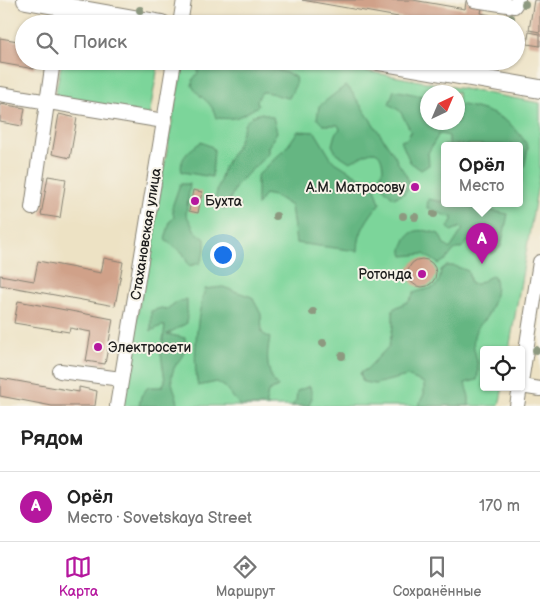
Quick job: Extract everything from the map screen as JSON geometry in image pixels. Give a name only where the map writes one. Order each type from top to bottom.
[{"type":"main road","points":[[26,0],[112,15]]},
{"type":"main road","points":[[430,70],[540,89]]},
{"type":"street","points":[[182,15],[184,0]]},
{"type":"street","points":[[474,0],[514,6],[518,0]]},
{"type":"street","points":[[62,15],[63,6]]},
{"type":"street","points":[[32,208],[52,70]]},
{"type":"street","name":"Стахановская улица","points":[[117,406],[172,70]]},
{"type":"street","points":[[0,94],[164,121]]},
{"type":"street","points":[[525,357],[540,262]]},
{"type":"street","points":[[60,371],[121,379]]},
{"type":"street","points":[[525,387],[540,389]]},
{"type":"street","points":[[517,406],[520,391]]},
{"type":"green space","points":[[60,70],[157,70],[149,117],[54,100]]},
{"type":"green space","points":[[181,70],[360,70],[442,85],[420,85],[420,130],[465,130],[465,89],[540,103],[540,173],[510,346],[480,346],[480,391],[502,391],[499,406],[121,406]]},
{"type":"green space","points":[[198,70],[278,70],[295,77],[296,84],[289,98],[262,92],[257,100],[258,106],[247,113],[229,119],[216,118],[212,107],[192,86],[193,79]]},
{"type":"green space","points":[[345,86],[349,88],[395,156],[408,181],[409,185],[405,193],[394,198],[384,188],[380,178],[383,169],[382,160],[375,152],[350,162],[336,153],[332,145],[335,134],[340,129],[338,125],[323,125],[317,119],[319,106]]},
{"type":"green space","points":[[394,90],[420,96],[420,130],[465,130],[465,106],[499,116],[515,128],[528,147],[523,173],[523,142],[449,142],[449,136],[439,134],[428,153],[429,165],[421,170],[410,162],[401,141],[407,139],[411,131],[400,111],[389,104]]},
{"type":"green space","points":[[262,113],[273,117],[277,132],[268,147],[268,154],[237,184],[225,210],[214,202],[224,167],[237,146],[245,123],[252,116]]},
{"type":"green space","points":[[298,131],[315,132],[332,160],[359,177],[373,182],[380,203],[362,231],[358,251],[296,243],[291,206],[277,197],[265,194],[257,206],[257,176],[287,147]]},
{"type":"green space","points":[[201,142],[212,147],[214,150],[212,177],[182,172],[181,167],[184,158]]},
{"type":"green space","points":[[180,184],[190,184],[186,214],[195,231],[205,239],[205,251],[200,263],[189,266],[183,253],[165,240],[170,221],[174,218],[172,207]]},
{"type":"green space","points":[[428,199],[441,201],[441,207],[471,207],[508,214],[501,247],[493,253],[481,253],[468,241],[463,247],[454,250],[447,259],[439,264],[424,254],[403,256],[402,250],[406,238],[413,232],[423,230],[439,234],[444,244],[450,249],[463,229],[461,227],[451,231],[448,227],[452,217],[427,208]]},
{"type":"green space","points":[[446,266],[455,266],[468,271],[471,284],[477,284],[493,275],[496,285],[494,298],[488,315],[474,335],[473,342],[478,372],[477,380],[465,383],[469,397],[469,406],[418,406],[424,394],[424,383],[407,376],[375,384],[363,382],[360,373],[367,369],[389,346],[393,326],[393,309],[409,301],[414,293],[436,286],[441,270]]},
{"type":"green space","points":[[223,287],[252,297],[261,314],[262,333],[270,338],[268,351],[269,370],[278,387],[268,392],[266,403],[269,406],[240,406],[225,387],[217,382],[198,386],[195,351],[202,299],[205,289]]},
{"type":"green space","points":[[187,299],[187,323],[167,334],[185,338],[184,351],[172,375],[178,406],[139,406],[141,396],[148,387],[162,387],[165,381],[161,354],[165,326],[151,331],[151,311],[161,308],[167,309],[175,303]]},
{"type":"green space","points":[[310,386],[312,398],[308,406],[291,406],[296,401],[297,391]]},
{"type":"building","points":[[302,0],[413,0],[465,9],[466,1],[483,4],[481,13],[490,15],[387,15]]},
{"type":"building","points":[[534,0],[540,0],[540,32],[529,30]]},
{"type":"building","points":[[529,32],[540,34],[540,46],[527,44]]},
{"type":"building","points":[[0,38],[15,40],[15,66],[0,63]]},
{"type":"building","points":[[0,104],[25,108],[22,126],[0,122]]},
{"type":"building","points":[[59,114],[77,118],[70,158],[52,154]]},
{"type":"building","points":[[48,176],[66,179],[60,218],[41,215]]},
{"type":"building","name":"Бухта","points":[[193,190],[202,192],[198,213],[189,211]]},
{"type":"building","points":[[104,258],[123,262],[115,306],[0,285],[0,275],[34,281],[38,261],[101,273]]},
{"type":"building","name":"Ротонда","points":[[422,259],[432,263],[436,273],[432,283],[422,287],[412,283],[408,273],[412,263]]},
{"type":"building","points":[[18,301],[113,319],[105,364],[86,361],[91,332],[70,328],[69,332],[14,323]]},
{"type":"building","points":[[0,378],[79,392],[79,387],[97,391],[95,406],[52,406],[0,396]]},
{"type":"place","name":"А.М. Матросову","points":[[415,187]]},
{"type":"place","name":"Бухта","points":[[195,201]]},
{"type":"place","name":"Орёл","points":[[482,264]]},
{"type":"place","name":"Ротонда","points":[[422,274]]},
{"type":"place","name":"Электросети","points":[[98,347]]}]
